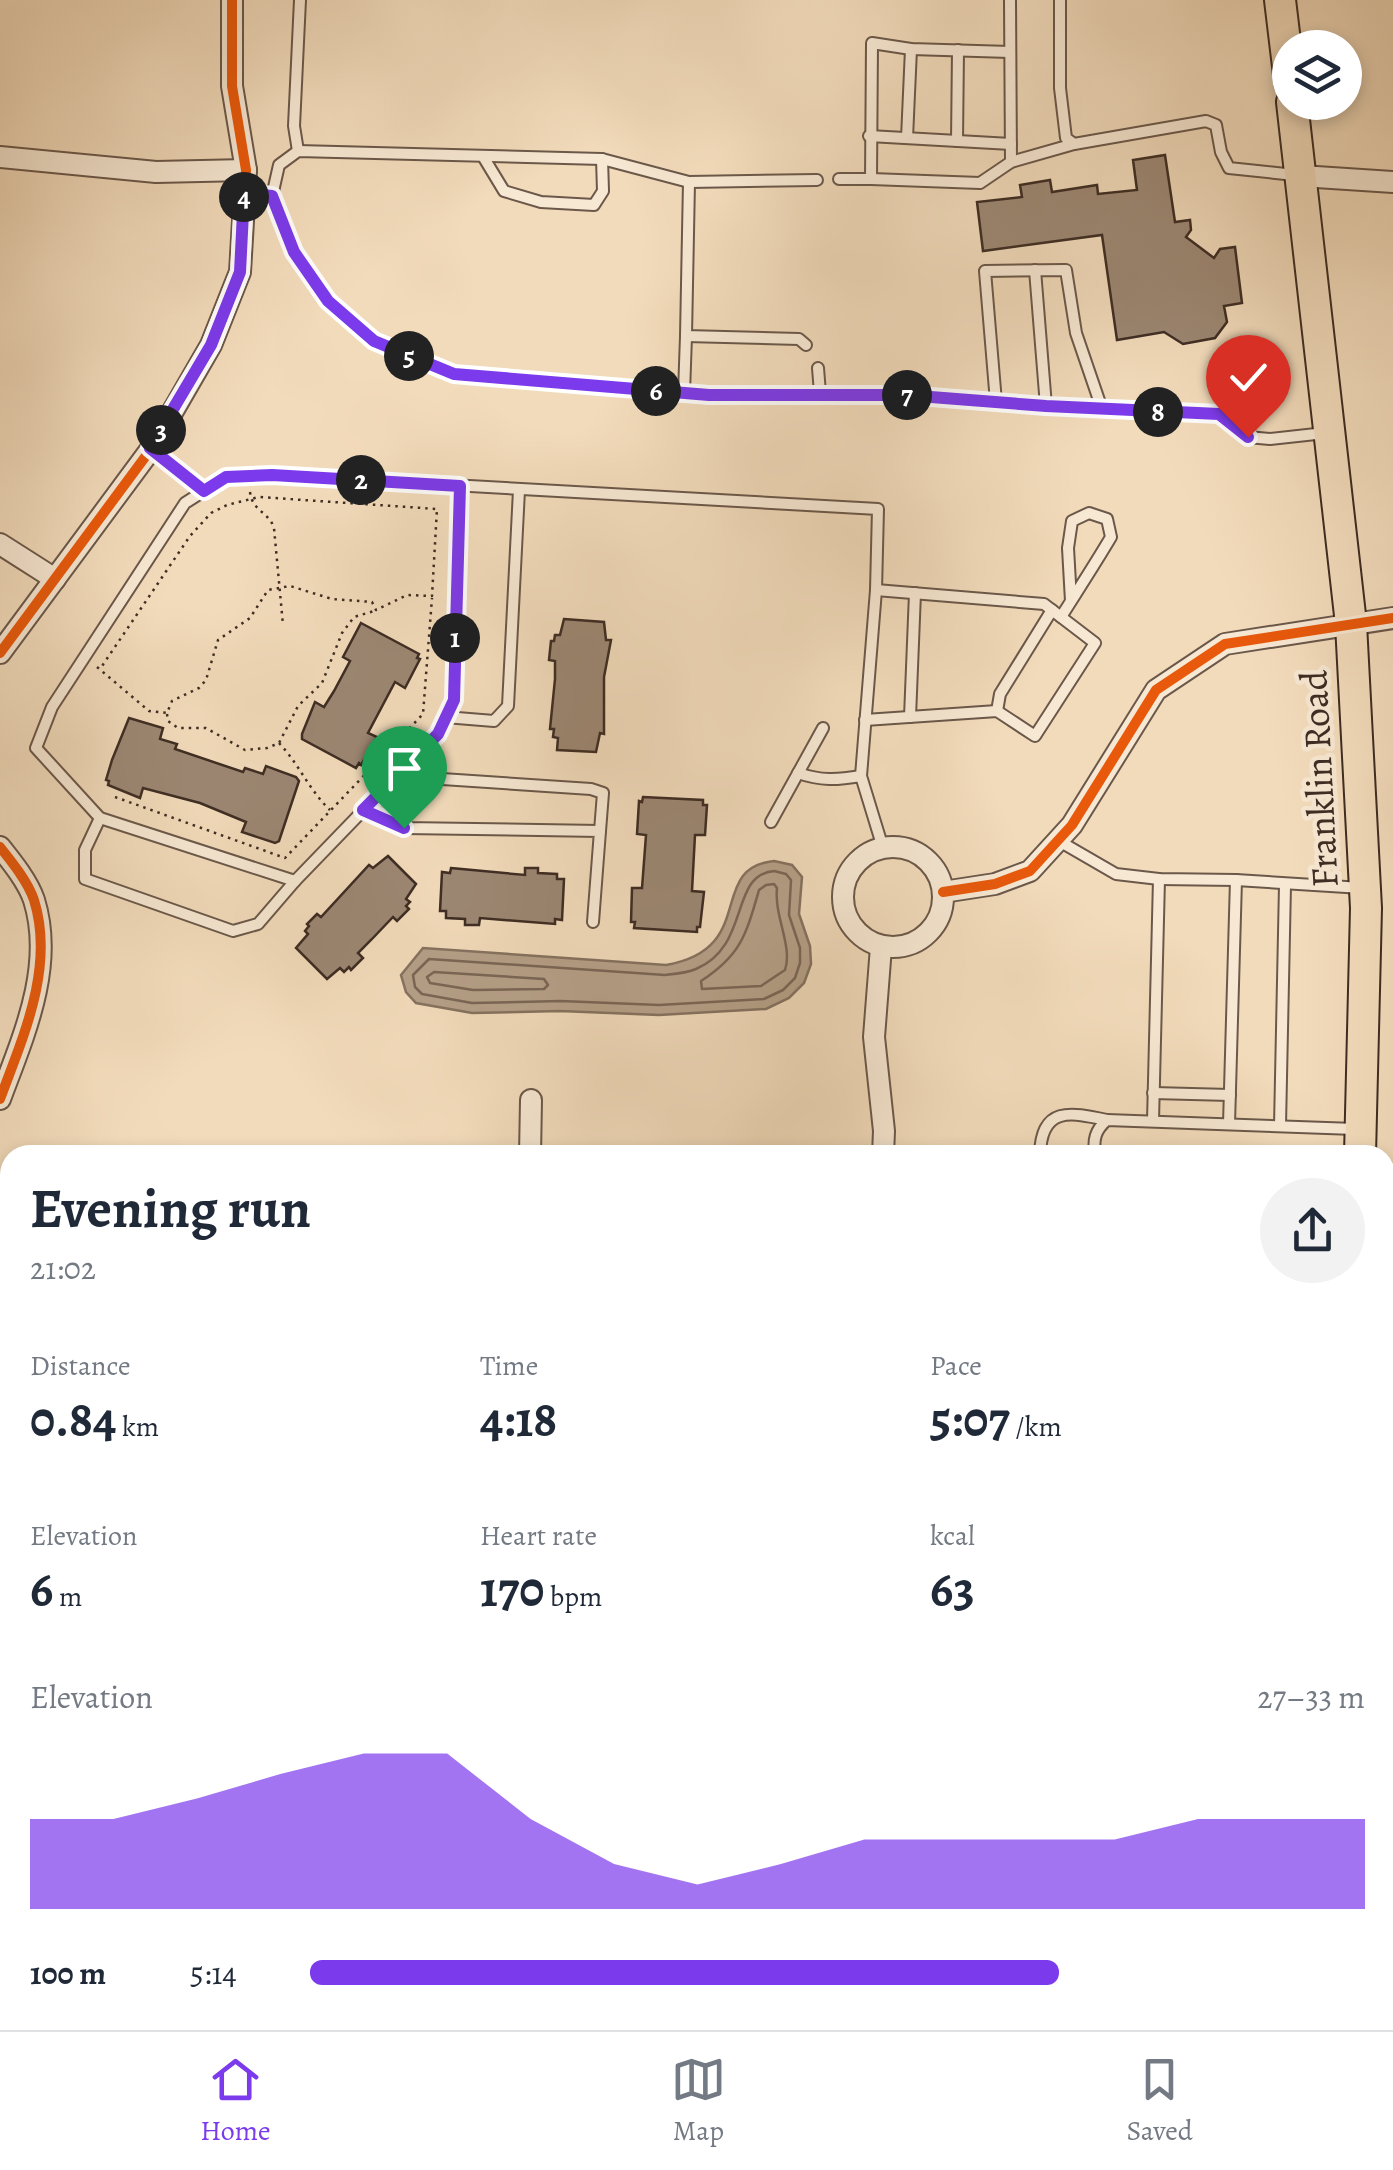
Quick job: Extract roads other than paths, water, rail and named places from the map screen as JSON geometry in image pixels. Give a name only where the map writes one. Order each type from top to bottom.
[{"type":"main road","points":[[1280,0],[1284,30]]},
{"type":"main road","name":"Franklin Road","points":[[1294,120],[1351,624],[1365,888],[1360,1142]]},
{"type":"street","points":[[0,653],[150,448],[211,345],[240,272],[246,170],[232,86],[232,0]]},
{"type":"street","points":[[0,157],[156,172],[246,170]]},
{"type":"street","points":[[1301,176],[1393,182]]},
{"type":"street","points":[[0,544],[55,579]]},
{"type":"street","points":[[943,892],[995,884],[1030,871],[1072,825],[1156,690],[1226,644],[1393,618]]},
{"type":"street","points":[[0,848],[34,898],[43,954],[29,1020],[0,1099]]},
{"type":"street","points":[[883,848],[918,853],[939,876],[943,892],[940,916],[929,933],[904,947],[881,947],[859,935],[846,916],[843,891],[853,866],[883,848]]},
{"type":"street","points":[[881,947],[874,1037],[883,1145]]},
{"type":"street","points":[[530,1145],[531,1100]]},
{"type":"street","points":[[165,2030],[366,2030]]},
{"type":"lane","points":[[298,151],[294,126],[300,0]]},
{"type":"lane","points":[[1010,0],[1011,162]]},
{"type":"lane","points":[[1060,0],[1060,88],[1066,138],[1074,144]]},
{"type":"lane","points":[[871,179],[872,43],[1010,52]]},
{"type":"lane","points":[[907,138],[911,48]]},
{"type":"lane","points":[[957,141],[958,50]]},
{"type":"lane","points":[[839,179],[980,183],[1011,162],[1074,144],[1206,121],[1216,125],[1221,152],[1230,168],[1301,176]]},
{"type":"lane","points":[[869,136],[1011,144]]},
{"type":"lane","points":[[817,180],[689,182],[602,159],[298,151],[279,165],[272,196],[294,252],[328,301],[374,341],[454,374],[684,393],[820,392],[1219,414],[1248,437],[1331,432]]},
{"type":"lane","points":[[484,158],[504,191],[541,202],[594,205],[604,191],[602,159]]},
{"type":"lane","points":[[684,393],[689,182]]},
{"type":"lane","points":[[244,193],[272,196]]},
{"type":"lane","points":[[1035,270],[1046,406]]},
{"type":"lane","points":[[996,402],[985,271],[1066,270],[1076,333],[1102,409]]},
{"type":"lane","points":[[686,336],[799,339],[806,345]]},
{"type":"lane","points":[[818,368],[820,392]]},
{"type":"lane","points":[[150,448],[204,491]]},
{"type":"lane","points":[[295,881],[100,818],[36,748],[52,707],[185,503],[226,477],[878,509],[876,590],[861,776],[883,848]]},
{"type":"lane","points":[[100,818],[85,850],[86,878],[233,931],[258,924],[438,734],[454,700],[460,486]]},
{"type":"lane","points":[[446,717],[494,720],[508,706],[520,490]]},
{"type":"lane","points":[[997,710],[1000,694],[1056,613],[1071,601],[1111,537],[1107,519],[1089,514],[1072,521],[1068,548],[1071,601]]},
{"type":"lane","points":[[865,720],[997,710],[1034,736],[1095,643],[1044,604],[876,590]]},
{"type":"lane","points":[[910,716],[915,593]]},
{"type":"lane","points":[[771,822],[823,728]]},
{"type":"lane","points":[[798,773],[834,781],[861,776]]},
{"type":"lane","points":[[396,776],[591,789],[603,793],[593,922]]},
{"type":"lane","points":[[363,810],[404,828],[600,831]]},
{"type":"lane","points":[[1058,840],[1116,874],[1365,888]]},
{"type":"lane","points":[[1153,1121],[1159,879]]},
{"type":"lane","points":[[1229,1124],[1236,880]]},
{"type":"lane","points":[[1280,1126],[1285,885]]},
{"type":"lane","points":[[1154,1093],[1230,1095]]},
{"type":"lane","points":[[1041,1145],[1042,1134],[1055,1118],[1074,1114],[1107,1120],[1280,1126],[1360,1142]]},
{"type":"lane","points":[[1093,1145],[1098,1127],[1107,1120]]},
{"type":"water","points":[[774,861],[792,865],[802,877],[799,914],[810,946],[811,964],[804,983],[789,998],[766,1009],[659,1015],[472,1013],[416,1003],[406,992],[401,975],[423,948],[666,965],[695,956],[713,943],[723,927],[742,878],[754,867]]}]
